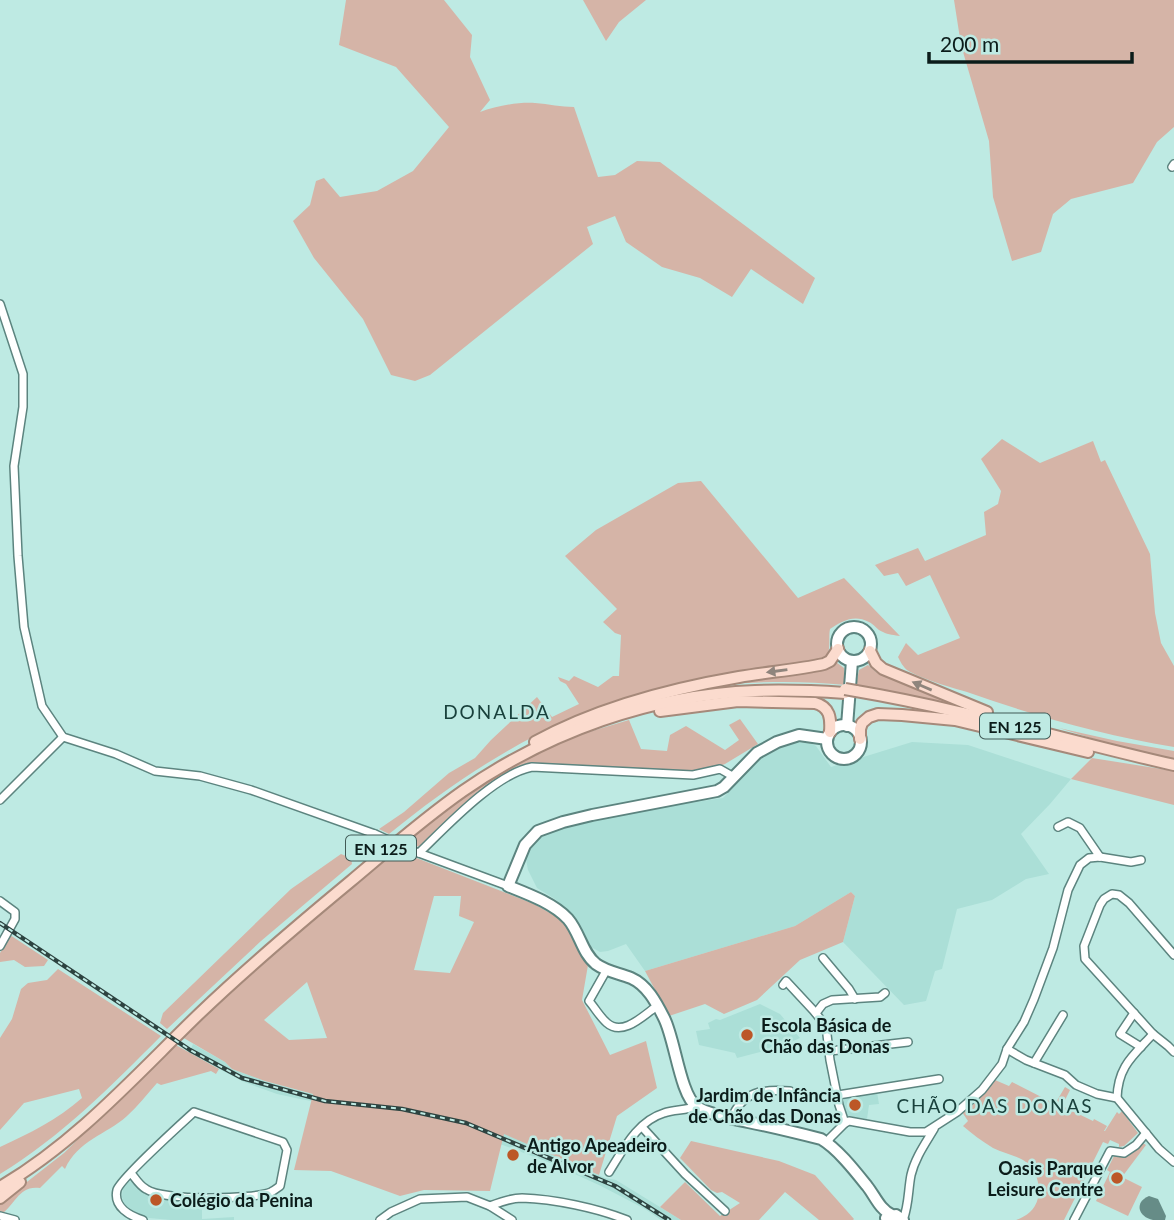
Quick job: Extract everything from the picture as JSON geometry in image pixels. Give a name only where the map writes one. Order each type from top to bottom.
[{"type":"main road","points":[[497,762],[558,729],[624,705],[707,683],[824,663],[834,656],[838,649]]},
{"type":"main road","points":[[870,651],[876,663],[883,669],[957,701],[1150,761]]},
{"type":"main road","name":"EN 125","points":[[0,1181],[93,1111],[246,962],[422,815],[497,762],[556,733],[612,712],[702,692],[761,687],[850,692],[942,711],[1091,750],[1174,766]]},
{"type":"main road","name":"EN 125","points":[[0,1187],[59,1146],[111,1102],[199,1014],[278,942],[425,819],[518,757],[606,719],[679,700],[752,691],[850,692]]},
{"type":"main road","points":[[518,757],[643,713],[738,701],[821,705],[830,716],[829,735]]},
{"type":"main road","points":[[860,739],[860,729],[865,719],[873,715],[901,715],[955,720],[1060,746],[1150,761]]},
{"type":"main road","points":[[0,1198],[70,1143],[111,1102]]},
{"type":"street","points":[[0,304],[23,374],[23,407],[14,466],[24,627],[42,706],[63,737],[116,754],[155,771],[200,776],[251,790],[375,834],[508,886],[555,909],[568,920],[594,962],[606,971],[640,983],[650,994],[669,1028],[682,1078],[696,1106],[731,1119],[821,1139],[828,1143],[893,1218],[908,1202],[918,1154],[936,1126]]},
{"type":"street","points":[[854,626],[859,627],[868,633],[872,642],[870,651],[863,659],[852,661],[843,657],[838,649],[840,634],[854,626]]},
{"type":"street","points":[[847,726],[852,661]]},
{"type":"street","points":[[838,726],[847,726],[856,730],[860,746],[854,756],[838,758],[828,749],[829,735],[838,726]]},
{"type":"street","points":[[508,886],[525,845],[538,831],[563,822],[620,809],[710,793],[724,787],[757,753],[776,742],[799,736],[829,735]]},
{"type":"street","points":[[0,800],[63,737]]},
{"type":"street","points":[[419,853],[489,789],[522,769],[532,767],[694,775],[720,769],[734,776]]},
{"type":"street","points":[[1058,827],[1069,822],[1080,828],[1100,857]]},
{"type":"street","points":[[828,1143],[849,1121],[910,1132],[926,1132],[957,1112],[982,1090],[1002,1064],[1007,1049],[1024,1023],[1053,948],[1068,890],[1080,864],[1090,858],[1100,857],[1131,862],[1141,860]]},
{"type":"street","points":[[1174,955],[1119,895],[1112,894],[1104,899],[1084,946],[1085,960],[1153,1034],[1174,1052]]},
{"type":"street","points":[[0,901],[15,912],[15,919],[0,946]]},
{"type":"street","points":[[823,958],[855,999]]},
{"type":"street","points":[[606,971],[589,1001],[608,1024],[624,1028],[657,1006]]},
{"type":"street","points":[[783,985],[786,981],[826,1026],[830,1060],[845,1123]]},
{"type":"street","points":[[816,1013],[823,1004],[832,1000],[880,997],[885,993]]},
{"type":"street","points":[[1134,1013],[1120,1034],[1141,1046]]},
{"type":"street","points":[[1034,1063],[1063,1015]]},
{"type":"street","points":[[1117,1097],[1118,1082],[1125,1065],[1153,1034]]},
{"type":"street","points":[[830,1051],[908,1042]]},
{"type":"street","points":[[1007,1049],[1065,1075],[1076,1085],[1097,1094],[1117,1097],[1159,1149],[1174,1162]]},
{"type":"street","points":[[838,1095],[939,1079]]},
{"type":"street","points":[[731,1119],[735,1108],[746,1097],[767,1090],[790,1091]]},
{"type":"street","points":[[609,1172],[642,1126],[665,1112],[689,1110],[696,1106]]},
{"type":"street","points":[[131,1173],[146,1189],[160,1195],[223,1199],[270,1193],[281,1186],[287,1150],[283,1142],[194,1112],[131,1173],[118,1186],[116,1193],[121,1208],[143,1220]]},
{"type":"street","points":[[642,1126],[685,1174],[725,1211]]},
{"type":"street","points":[[1074,1220],[1110,1151],[1124,1153],[1136,1145],[1146,1133]]},
{"type":"street","points":[[380,1220],[420,1199],[467,1197],[490,1206],[512,1220]]},
{"type":"street","points":[[490,1206],[522,1198],[591,1209],[627,1220]]},
{"type":"street","points":[[0,1216],[15,1220]]},
{"type":"shaded area","points":[[346,0],[444,0],[472,35],[470,57],[490,100],[480,112],[521,103],[574,107],[598,177],[615,175],[637,161],[660,162],[815,278],[803,304],[751,269],[732,297],[700,278],[662,267],[626,242],[615,216],[587,227],[593,244],[430,375],[415,381],[391,375],[363,319],[314,258],[293,221],[310,205],[316,181],[324,178],[340,197],[377,191],[413,171],[449,127],[396,67],[339,45]]},
{"type":"shaded area","points":[[583,0],[646,0],[619,22],[606,41]]},
{"type":"shaded area","points":[[954,0],[1174,0],[1174,127],[1157,142],[1133,183],[1071,199],[1053,214],[1041,252],[1012,261],[993,197],[989,141],[961,45]]},
{"type":"shaded area","points":[[1002,439],[1040,463],[1093,441],[1101,462],[1105,460],[1150,554],[1155,613],[1161,643],[1174,666],[1174,747],[1095,731],[1018,709],[920,677],[907,670],[898,657],[906,643],[918,655],[960,638],[930,575],[906,586],[898,573],[884,576],[875,565],[918,548],[925,561],[986,535],[984,512],[998,504],[1001,491],[981,459]]},
{"type":"shaded area","points":[[701,481],[798,598],[844,578],[900,636],[885,633],[864,620],[848,620],[830,629],[829,649],[824,658],[673,686],[592,710],[560,723],[500,755],[471,773],[389,834],[379,829],[404,812],[449,773],[475,758],[537,697],[552,717],[579,704],[558,677],[569,681],[574,676],[598,687],[613,676],[619,676],[621,635],[603,622],[617,609],[565,556],[596,530],[678,483]]},
{"type":"shaded area","points":[[836,662],[844,668],[846,685],[784,682],[721,685],[830,666]]},
{"type":"shaded area","points":[[868,665],[876,672],[968,709],[856,686],[859,670]]},
{"type":"shaded area","points":[[740,719],[758,744],[725,764],[706,771],[688,773],[536,764],[522,766],[506,774],[455,814],[419,847],[406,841],[460,799],[502,771],[530,755],[572,738],[629,720],[641,749],[667,751],[670,735],[686,726],[725,750],[739,740],[729,725]]},
{"type":"shaded area","points":[[1059,728],[1174,751],[1174,759],[1126,749]]},
{"type":"shaded area","points":[[808,742],[816,746],[831,767],[912,742],[968,745],[1071,779],[1021,834],[1049,874],[1026,879],[992,900],[957,909],[942,969],[935,971],[926,1001],[904,1005],[843,942],[855,896],[851,892],[795,926],[645,971],[626,944],[600,952],[591,947],[573,916],[555,899],[537,888],[528,870],[526,859],[529,849],[547,832],[656,808],[723,798],[761,758],[789,743]]},
{"type":"shaded area","points":[[1092,758],[1174,771],[1174,805],[1071,779]]},
{"type":"shaded area","points":[[396,850],[534,904],[567,926],[588,965],[582,1000],[610,1055],[646,1041],[657,1088],[617,1116],[599,1175],[504,1134],[490,1191],[424,1190],[400,1196],[331,1171],[294,1170],[313,1094],[232,1069],[225,1062],[182,1037],[247,974]],"holes":[[[434,896],[461,896],[459,916],[474,922],[450,973],[414,970]],[[307,982],[327,1038],[289,1040],[264,1020]]]},
{"type":"shaded area","points":[[341,854],[351,858],[352,864],[261,941],[167,1029],[160,1023],[163,1013],[291,889]]},
{"type":"shaded area","points":[[851,892],[855,896],[843,942],[800,960],[757,1000],[724,1014],[705,1004],[669,1016],[645,971],[795,926]]},
{"type":"shaded area","points":[[10,935],[48,960],[44,966],[25,967],[14,960],[0,962],[0,953]]},
{"type":"shaded area","points":[[58,969],[161,1036],[65,1127],[0,1174],[0,1147],[33,1131],[82,1098],[79,1089],[24,1103],[0,1130],[0,1038],[12,1019],[21,989],[28,983],[47,980]]},
{"type":"shaded area","name":"Escola Básica de Chão das Donas","points":[[760,1004],[780,1014],[800,1038],[780,1047],[737,1058],[735,1053],[699,1045],[696,1031],[710,1029],[708,1023],[716,1019],[720,1020]]},
{"type":"shaded area","points":[[174,1044],[219,1069],[216,1074],[211,1071],[161,1085],[157,1083],[119,1123],[77,1151],[65,1169],[62,1166],[40,1188],[22,1193],[0,1215],[0,1203],[64,1153]]},
{"type":"shaded area","points":[[193,1044],[225,1062],[232,1069],[308,1093],[414,1108],[486,1125],[605,1178],[616,1180],[681,1220],[661,1220],[601,1186],[553,1164],[471,1133],[427,1121],[277,1094],[244,1082],[189,1053]]},
{"type":"shaded area","points":[[995,1080],[1009,1086],[1012,1082],[1055,1104],[1065,1087],[1070,1090],[1062,1106],[1107,1126],[1104,1131],[1117,1112],[1119,1114],[1122,1111],[1138,1133],[1124,1146],[1119,1147],[1119,1144],[1110,1140],[1108,1144],[1103,1142],[1064,1220],[1016,1220],[1030,1212],[1037,1202],[1039,1188],[1034,1172],[1028,1163],[993,1148],[963,1126],[968,1121],[962,1112]]},
{"type":"shaded area","name":"Jardim de Infância de Chão das Donas","points":[[877,1092],[879,1104],[869,1105],[867,1119],[848,1116],[841,1106],[846,1096]]},
{"type":"shaded area","points":[[691,1141],[779,1161],[815,1175],[854,1219],[819,1220],[785,1192],[759,1220],[681,1220],[660,1207],[685,1182],[720,1216],[740,1203],[722,1192],[711,1190],[680,1158]]},
{"type":"shaded area","points":[[1141,1142],[1146,1145],[1122,1177],[1142,1187],[1128,1216],[1096,1201],[1110,1172],[1107,1170],[1114,1156],[1125,1157]]},
{"type":"shaded area","name":"Colégio da Penina","points":[[132,1181],[150,1197],[202,1200],[202,1219],[234,1217],[234,1220],[171,1220],[133,1213],[125,1206],[122,1197],[123,1186]]},
{"type":"water","points":[[1149,1196],[1158,1199],[1166,1216],[1165,1220],[1153,1220],[1141,1213],[1141,1202]]},
{"type":"railway","points":[[0,923],[190,1050],[242,1078],[325,1101],[402,1109],[466,1123],[615,1186],[669,1220]]},
{"type":"place","name":"Escola Básica de Chão das Donas","points":[[747,1035]]},
{"type":"place","name":"Jardim de Infância de Chão das Donas","points":[[855,1105]]},
{"type":"place","name":"Antigo Apeadeiro de Alvor","points":[[513,1155]]},
{"type":"place","name":"Oasis Parque Leisure Centre","points":[[1117,1178]]},
{"type":"place","name":"Colégio da Penina","points":[[156,1200]]},
{"type":"district","name":"DONALDA","points":[[497,711]]},
{"type":"district","name":"CHÃO DAS DONAS","points":[[995,1105]]}]
